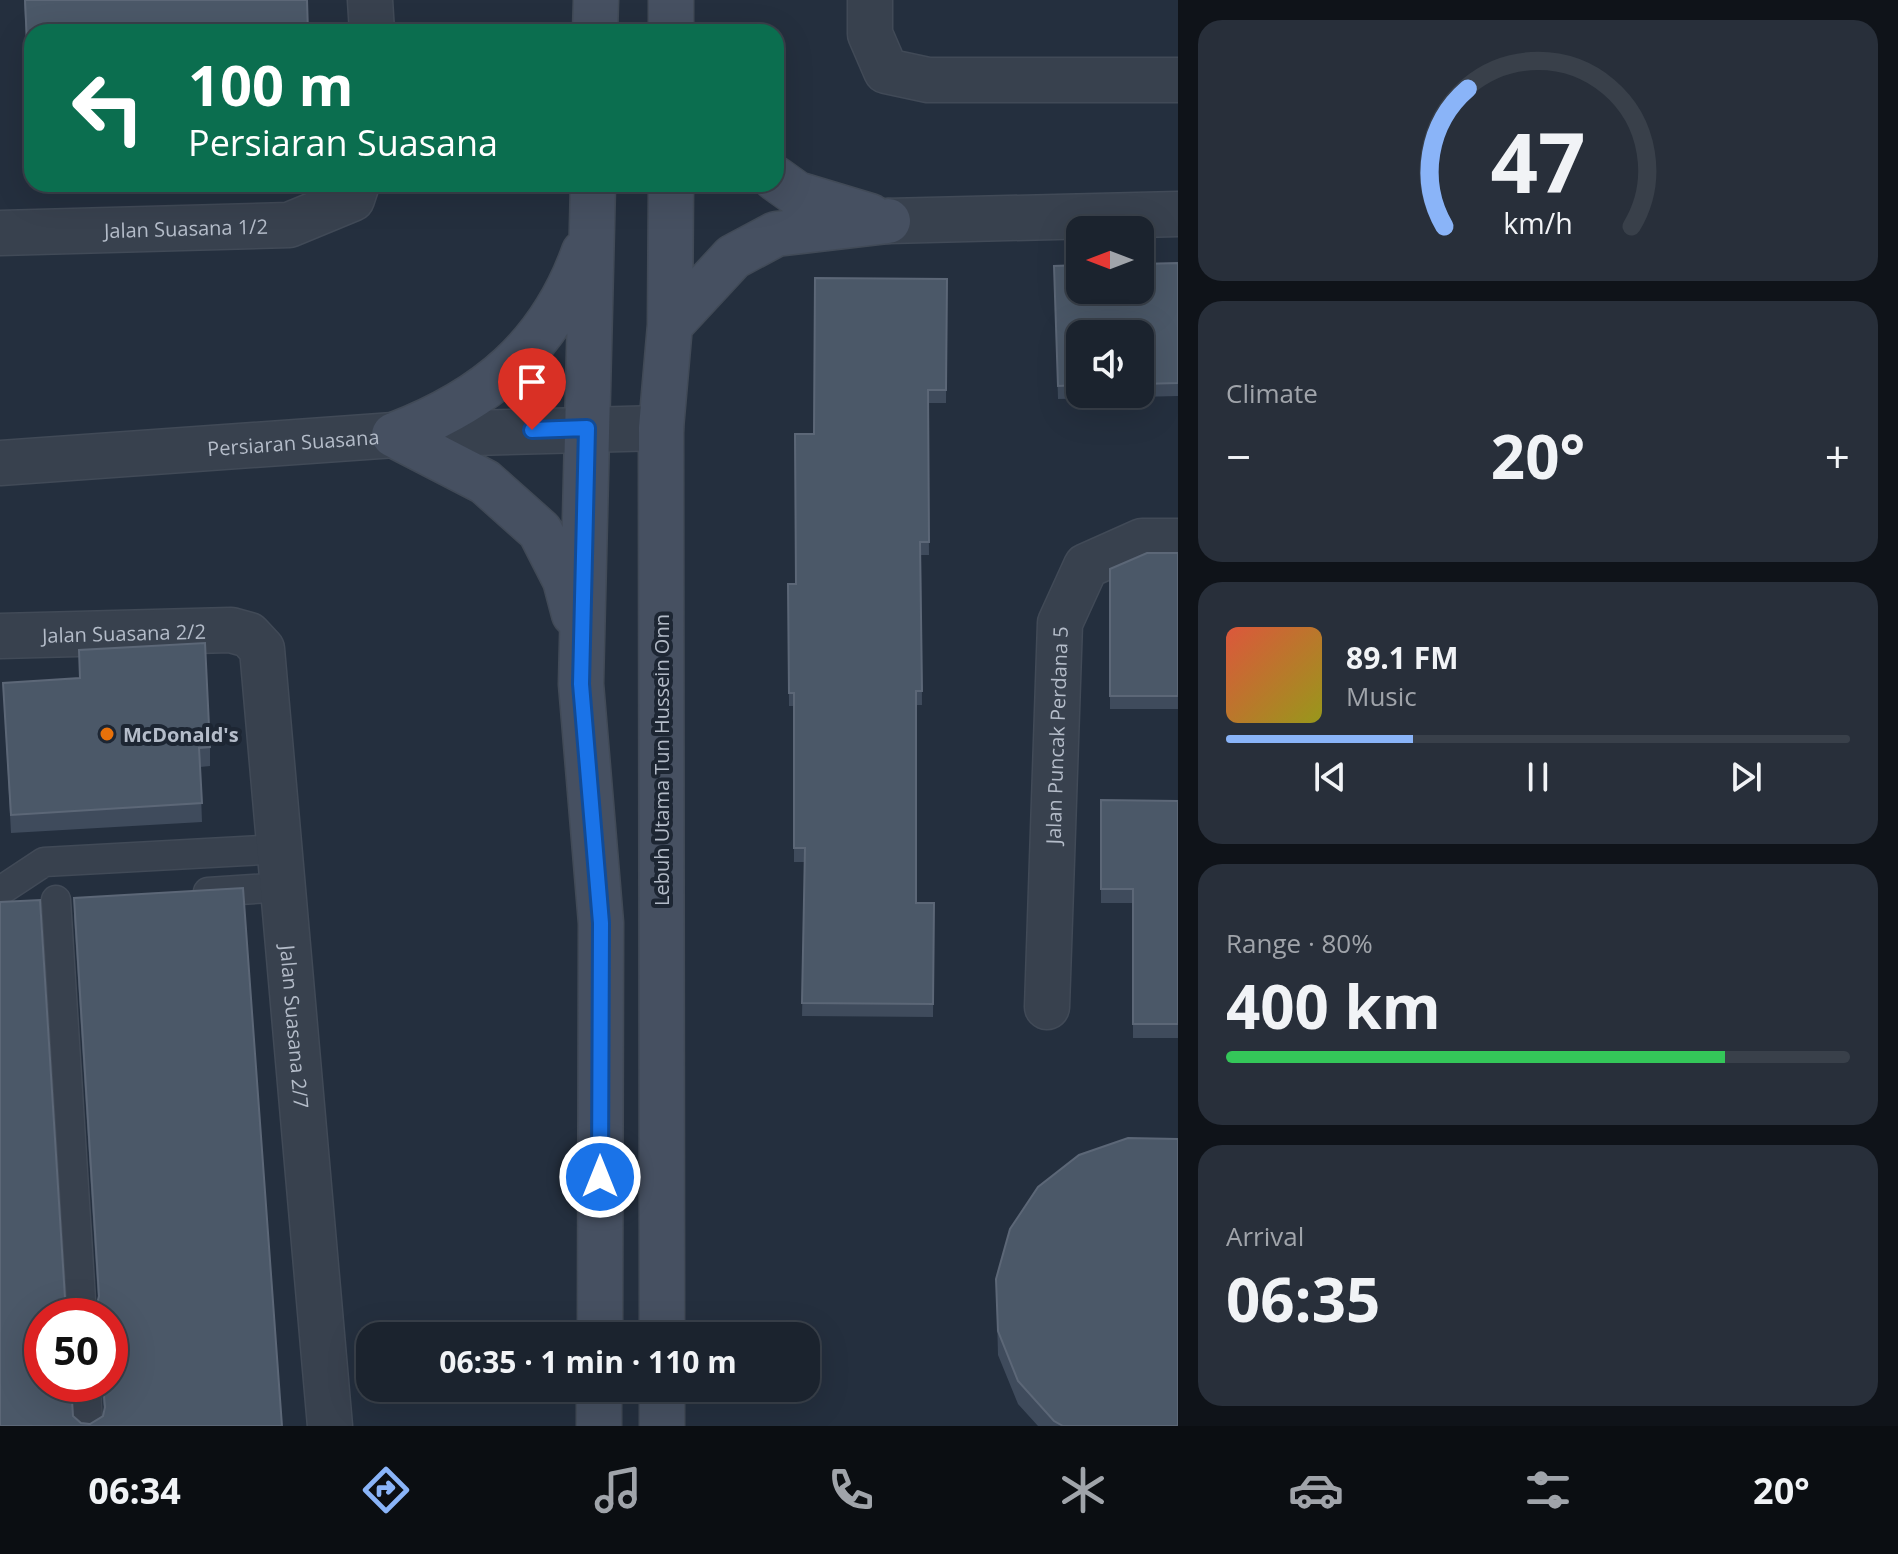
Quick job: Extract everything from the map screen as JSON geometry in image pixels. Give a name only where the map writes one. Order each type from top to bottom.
[{"type":"main road","points":[[595,24],[596,0]]},
{"type":"main road","points":[[784,185],[797,194],[888,221]]},
{"type":"main road","points":[[593,192],[581,684],[601,923],[600,1322]]},
{"type":"main road","name":"Lebuh Utama Tun Hussein Onn","points":[[662,1322],[661,428],[670,325],[671,192]]},
{"type":"main road","points":[[670,325],[733,257],[776,234],[888,221]]},
{"type":"main road","points":[[394,435],[434,420],[472,398],[505,372],[533,343],[558,309],[592,232]]},
{"type":"main road","points":[[394,435],[485,482],[540,531],[565,580],[582,643]]},
{"type":"main road","points":[[599,1402],[599,1426]]},
{"type":"main road","points":[[662,1402],[662,1426]]},
{"type":"street","points":[[370,0],[372,24]]},
{"type":"street","points":[[870,0],[870,34],[886,71],[928,80],[1178,80]]},
{"type":"street","name":"Jalan Suasana 1/2","points":[[0,233],[289,225],[352,199],[354,192]]},
{"type":"street","points":[[888,221],[1178,214]]},
{"type":"street","name":"Persiaran Suasana","points":[[0,463],[394,435],[661,428]]},
{"type":"street","name":"Jalan Puncak Perdana 5","points":[[1047,1007],[1060,623],[1086,566],[1142,541],[1178,541]]},
{"type":"street","name":"Jalan Suasana 2/2","points":[[0,636],[231,630],[249,635]]},
{"type":"street","name":"Jalan Suasana 2/7","points":[[249,635],[262,649],[330,1426]]},
{"type":"lane","points":[[0,891],[44,862],[283,868]]},
{"type":"lane","points":[[178,893],[283,868]]},
{"type":"lane","points":[[0,904],[87,898]]},
{"type":"lane","points":[[56,900],[81,1298]]},
{"type":"lane","points":[[87,1402],[88,1426]]},
{"type":"building","points":[[25,0],[307,0],[308,24],[26,24]]},
{"type":"building","points":[[1178,263],[1178,383],[1154,384],[1154,320],[1066,320],[1066,386],[1058,386],[1054,266],[1066,266],[1066,304],[1154,304],[1154,264]]},
{"type":"building","points":[[815,278],[947,279],[946,390],[928,390],[929,542],[920,542],[922,691],[916,691],[916,903],[934,903],[933,1004],[802,1003],[805,848],[794,848],[794,693],[789,693],[788,584],[796,584],[795,434],[814,434]]},
{"type":"building","points":[[1147,553],[1178,553],[1178,696],[1110,696],[1110,569]]},
{"type":"building","name":"McDonald's","points":[[205,643],[210,747],[199,748],[202,803],[11,815],[3,683],[80,678],[79,650]]},
{"type":"building","points":[[1101,800],[1178,801],[1178,1024],[1133,1024],[1133,889],[1101,889]]},
{"type":"building","points":[[243,888],[282,1426],[0,1426],[0,902],[40,900],[65,1298],[24,1298],[24,1402],[72,1402],[73,1416],[81,1423],[90,1424],[103,1416],[105,1402],[128,1402],[128,1298],[99,1296],[74,898]]},
{"type":"building","points":[[1128,1138],[1178,1139],[1178,1426],[1063,1426],[1054,1421],[1018,1381],[998,1331],[996,1279],[1010,1229],[1038,1187],[1079,1155]]},
{"type":"place","name":"McDonald's","points":[[107,734]]},
{"type":"route","points":[[532,430],[587,428],[581,684],[601,923],[600,1177]]}]
